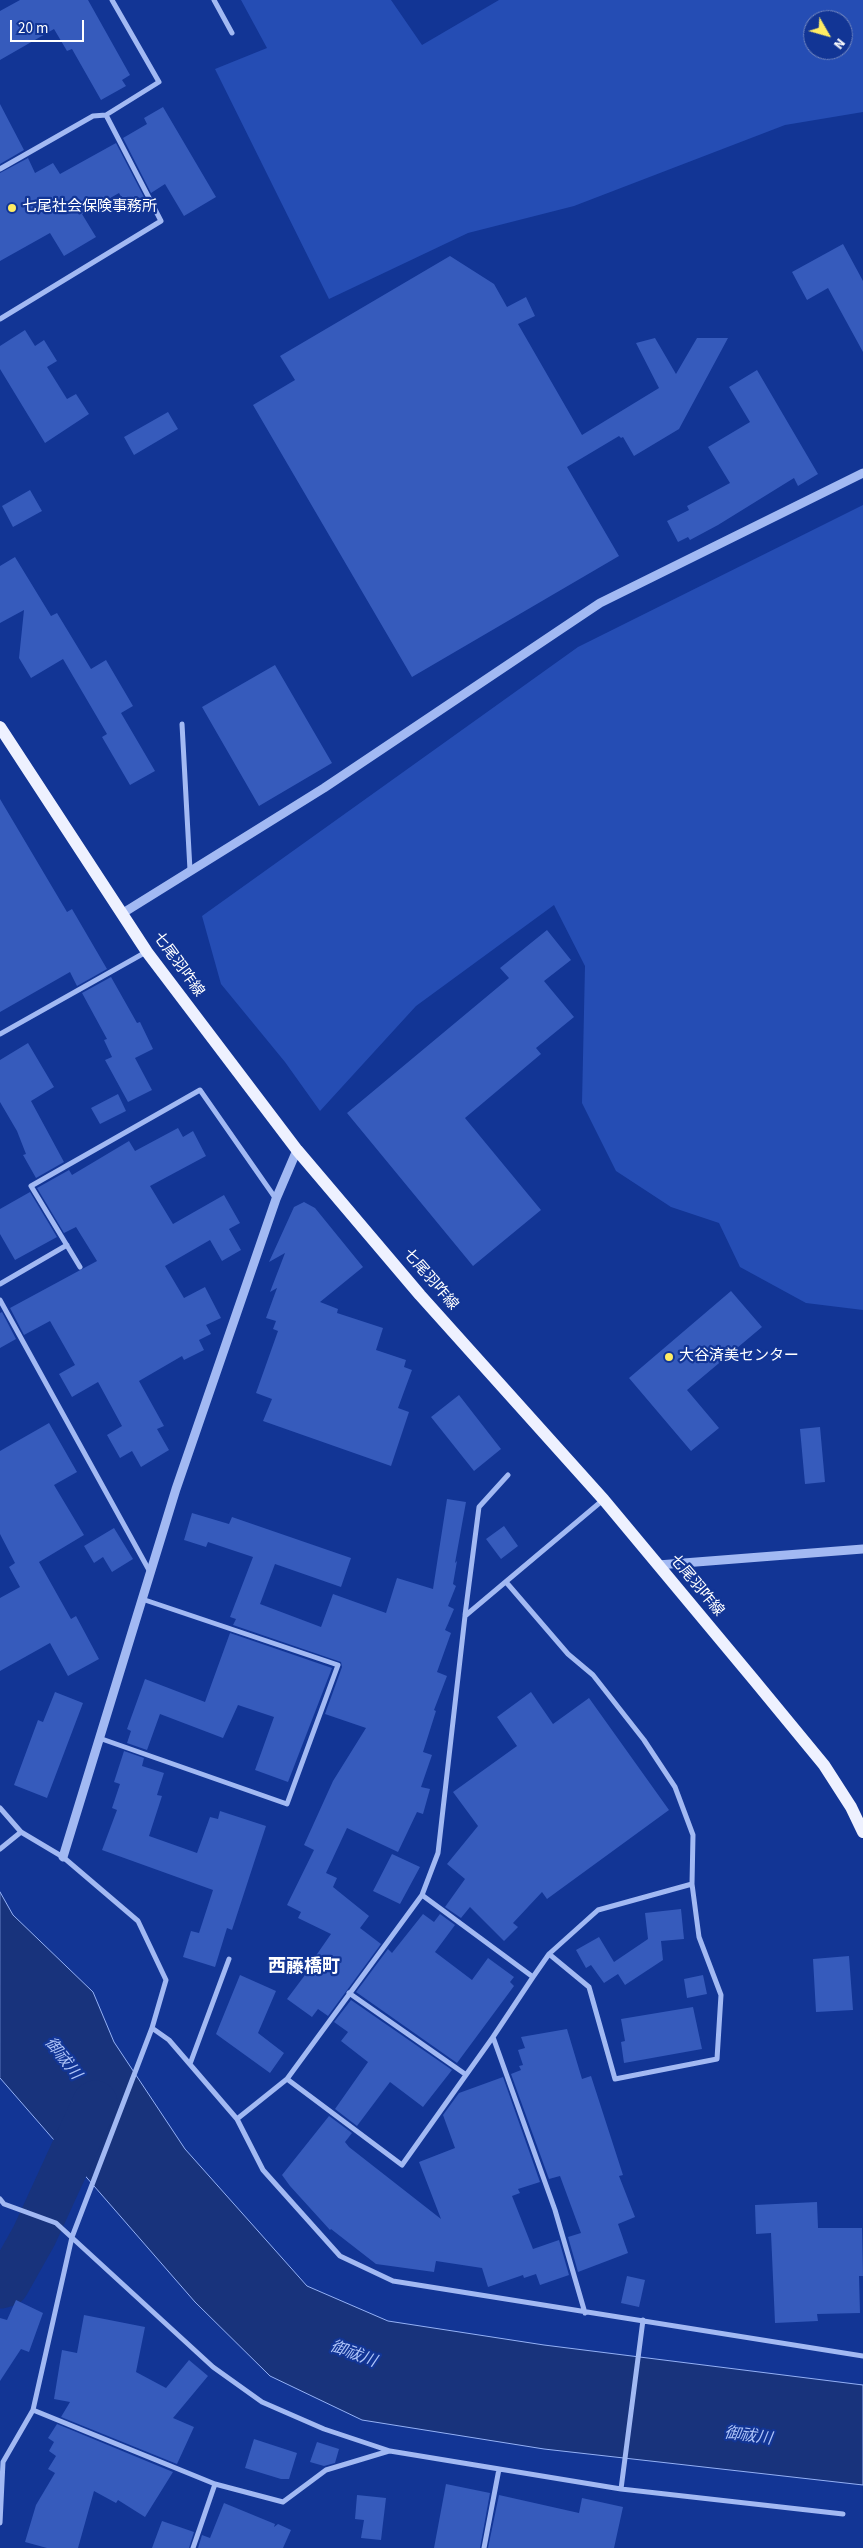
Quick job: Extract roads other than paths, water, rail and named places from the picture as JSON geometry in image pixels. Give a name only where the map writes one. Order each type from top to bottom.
[{"type":"main road","name":"七尾羽咋線","points":[[0,727],[147,952],[297,1150],[420,1294],[604,1500],[658,1565],[824,1766],[851,1807],[863,1832]]},
{"type":"street","points":[[0,169],[92,116],[106,115],[159,82],[112,0]]},
{"type":"street","points":[[214,0],[232,33]]},
{"type":"street","points":[[0,319],[161,221],[106,115]]},
{"type":"street","points":[[123,913],[324,788],[600,603],[863,473]]},
{"type":"street","points":[[182,724],[190,870]]},
{"type":"street","points":[[0,1034],[147,952]]},
{"type":"street","points":[[80,1267],[31,1186],[200,1090],[276,1199]]},
{"type":"street","points":[[63,1857],[179,1479],[276,1199],[297,1150]]},
{"type":"street","points":[[0,1284],[67,1245]]},
{"type":"street","points":[[0,1300],[150,1572]]},
{"type":"street","points":[[237,2119],[286,2079],[422,1896],[438,1853],[479,1507],[508,1475]]},
{"type":"street","points":[[465,1616],[604,1500]]},
{"type":"street","points":[[658,1565],[863,1549]]},
{"type":"street","points":[[506,1582],[568,1654],[593,1675],[644,1740],[675,1788],[693,1835],[692,1884],[699,1937],[721,1995],[717,2059],[615,2079],[589,1987],[549,1954]]},
{"type":"street","points":[[99,1738],[287,1804],[338,1665],[142,1599]]},
{"type":"street","points":[[0,1808],[21,1832],[63,1857],[138,1921],[166,1980],[152,2028],[72,2237],[33,2410],[3,2462],[0,2523]]},
{"type":"street","points":[[0,1849],[21,1832]]},
{"type":"street","points":[[286,2079],[402,2165],[549,1954],[598,1910],[692,1884]]},
{"type":"street","points":[[422,1896],[533,1977]]},
{"type":"street","points":[[190,2064],[229,1959]]},
{"type":"street","points":[[349,1993],[465,2074]]},
{"type":"street","points":[[152,2028],[169,2040],[237,2119],[263,2170],[340,2256],[393,2282],[863,2356]]},
{"type":"street","points":[[493,2037],[555,2210],[585,2313]]},
{"type":"street","points":[[0,2199],[4,2204],[56,2223],[213,2367],[262,2402],[324,2430],[390,2451],[621,2489],[843,2514]]},
{"type":"street","points":[[621,2489],[643,2320]]},
{"type":"street","points":[[33,2410],[215,2484],[283,2502],[326,2470],[390,2451]]},
{"type":"street","points":[[484,2548],[499,2469]]},
{"type":"street","points":[[193,2548],[215,2484]]},
{"type":"water","name":"御祓川","points":[[0,1892],[13,1915],[93,1992],[114,2042],[185,2149],[307,2286],[388,2321],[544,2345],[863,2385],[863,2485],[544,2449],[362,2420],[270,2376],[195,2302],[0,2078]]},
{"type":"waterway","points":[[0,2286],[7,2284],[34,2236],[95,2103]]},
{"type":"place","name":"七尾社会保険事務所","points":[[12,208]]},
{"type":"place","name":"大谷済美センター","points":[[669,1357]]},
{"type":"district","name":"西藤橋町","points":[[304,1968]]}]
